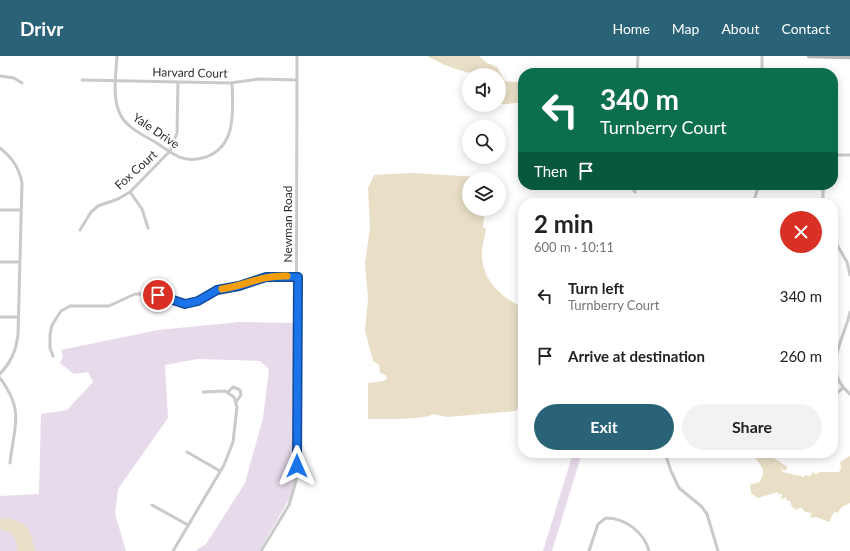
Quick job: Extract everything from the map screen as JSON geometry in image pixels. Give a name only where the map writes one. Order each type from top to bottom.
[{"type":"street","name":"Yale Drive","points":[[117,56],[117,103],[123,118],[130,126],[178,156],[189,159],[206,157],[221,148],[229,136],[232,124],[232,83]]},
{"type":"street","name":"Newman Road","points":[[261,551],[289,505],[296,481],[298,277],[297,56]]},
{"type":"street","points":[[637,68],[638,56]]},
{"type":"street","points":[[762,56],[762,68]]},
{"type":"street","points":[[809,56],[850,57]]},
{"type":"street","points":[[0,76],[14,78],[22,83]]},
{"type":"street","name":"Harvard Court","points":[[82,80],[232,83],[259,79],[297,80]]},
{"type":"street","name":"Fox Court","points":[[80,230],[91,212],[98,206],[118,199],[130,192],[170,151],[177,134],[178,82]]},
{"type":"street","points":[[0,148],[13,160],[19,170],[22,183],[18,335],[16,350],[11,361],[0,374]]},
{"type":"street","points":[[838,155],[850,155]]},
{"type":"street","points":[[130,192],[142,209],[148,228]]},
{"type":"street","points":[[0,210],[21,210]]},
{"type":"street","points":[[838,247],[846,262],[850,275]]},
{"type":"street","points":[[0,262],[19,262]]},
{"type":"street","points":[[54,356],[50,341],[52,325],[61,311],[70,306],[109,306],[135,294],[158,295],[185,304],[198,301],[217,290],[239,286],[266,277],[298,277]]},
{"type":"street","points":[[838,351],[850,312]]},
{"type":"street","points":[[0,317],[18,317]]},
{"type":"street","points":[[838,377],[843,388],[850,394]]},
{"type":"street","points":[[0,378],[9,389],[16,409],[17,421],[10,463]]},
{"type":"street","points":[[173,551],[188,525],[195,517],[227,459],[233,442],[236,402],[241,395],[240,390],[233,387],[228,392]]},
{"type":"street","points":[[838,392],[843,388]]},
{"type":"street","points":[[203,392],[219,390],[228,392],[236,402]]},
{"type":"street","points":[[188,452],[220,471]]},
{"type":"street","points":[[667,458],[679,488],[701,506],[707,514],[718,551]]},
{"type":"street","points":[[152,505],[188,525]]},
{"type":"street","points":[[589,551],[598,524],[606,518],[623,522],[634,528],[642,536],[649,551]]},
{"type":"shaded area","points":[[427,56],[479,56],[487,63],[498,68],[462,68],[462,71]]},
{"type":"shaded area","points":[[506,81],[518,82],[518,103],[506,104]]},
{"type":"shaded area","points":[[412,173],[462,176],[462,216],[484,216],[483,227],[486,229],[482,253],[485,271],[489,279],[500,293],[518,304],[518,408],[516,411],[447,417],[433,414],[412,418],[368,419],[368,383],[384,381],[387,379],[386,375],[380,373],[379,365],[373,361],[365,331],[368,299],[365,263],[370,228],[368,188],[374,175]]},
{"type":"shaded area","points":[[239,322],[296,323],[295,482],[291,496],[259,551],[195,551],[206,544],[245,483],[263,418],[269,369],[260,361],[197,359],[165,365],[168,418],[118,489],[115,514],[126,551],[0,551],[0,496],[39,494],[41,414],[67,410],[93,382],[88,372],[74,374],[60,363],[63,356],[61,350],[158,330]]},
{"type":"shaded area","points":[[850,456],[850,503],[842,507],[837,513],[834,512],[829,522],[816,517],[811,518],[810,516],[812,513],[805,512],[801,507],[797,510],[792,507],[790,501],[787,501],[786,497],[781,500],[782,494],[778,494],[778,492],[758,498],[751,493],[750,485],[759,482],[762,478],[763,470],[755,458],[773,458],[788,467],[785,471],[780,467],[783,472],[804,477],[805,475],[810,476],[813,472],[816,474],[820,472],[839,472],[841,468],[840,462]]},
{"type":"shaded area","points":[[571,458],[580,458],[552,551],[543,551]]},
{"type":"shaded area","points":[[8,518],[21,523],[28,529],[35,551],[18,551],[14,536],[8,531],[0,529],[0,519]]},
{"type":"slow traffic","points":[[222,289],[247,284],[266,277],[287,276]]},
{"type":"route","points":[[158,295],[168,300],[185,304],[198,301],[217,290],[247,284],[266,277],[298,277],[297,466]]}]
